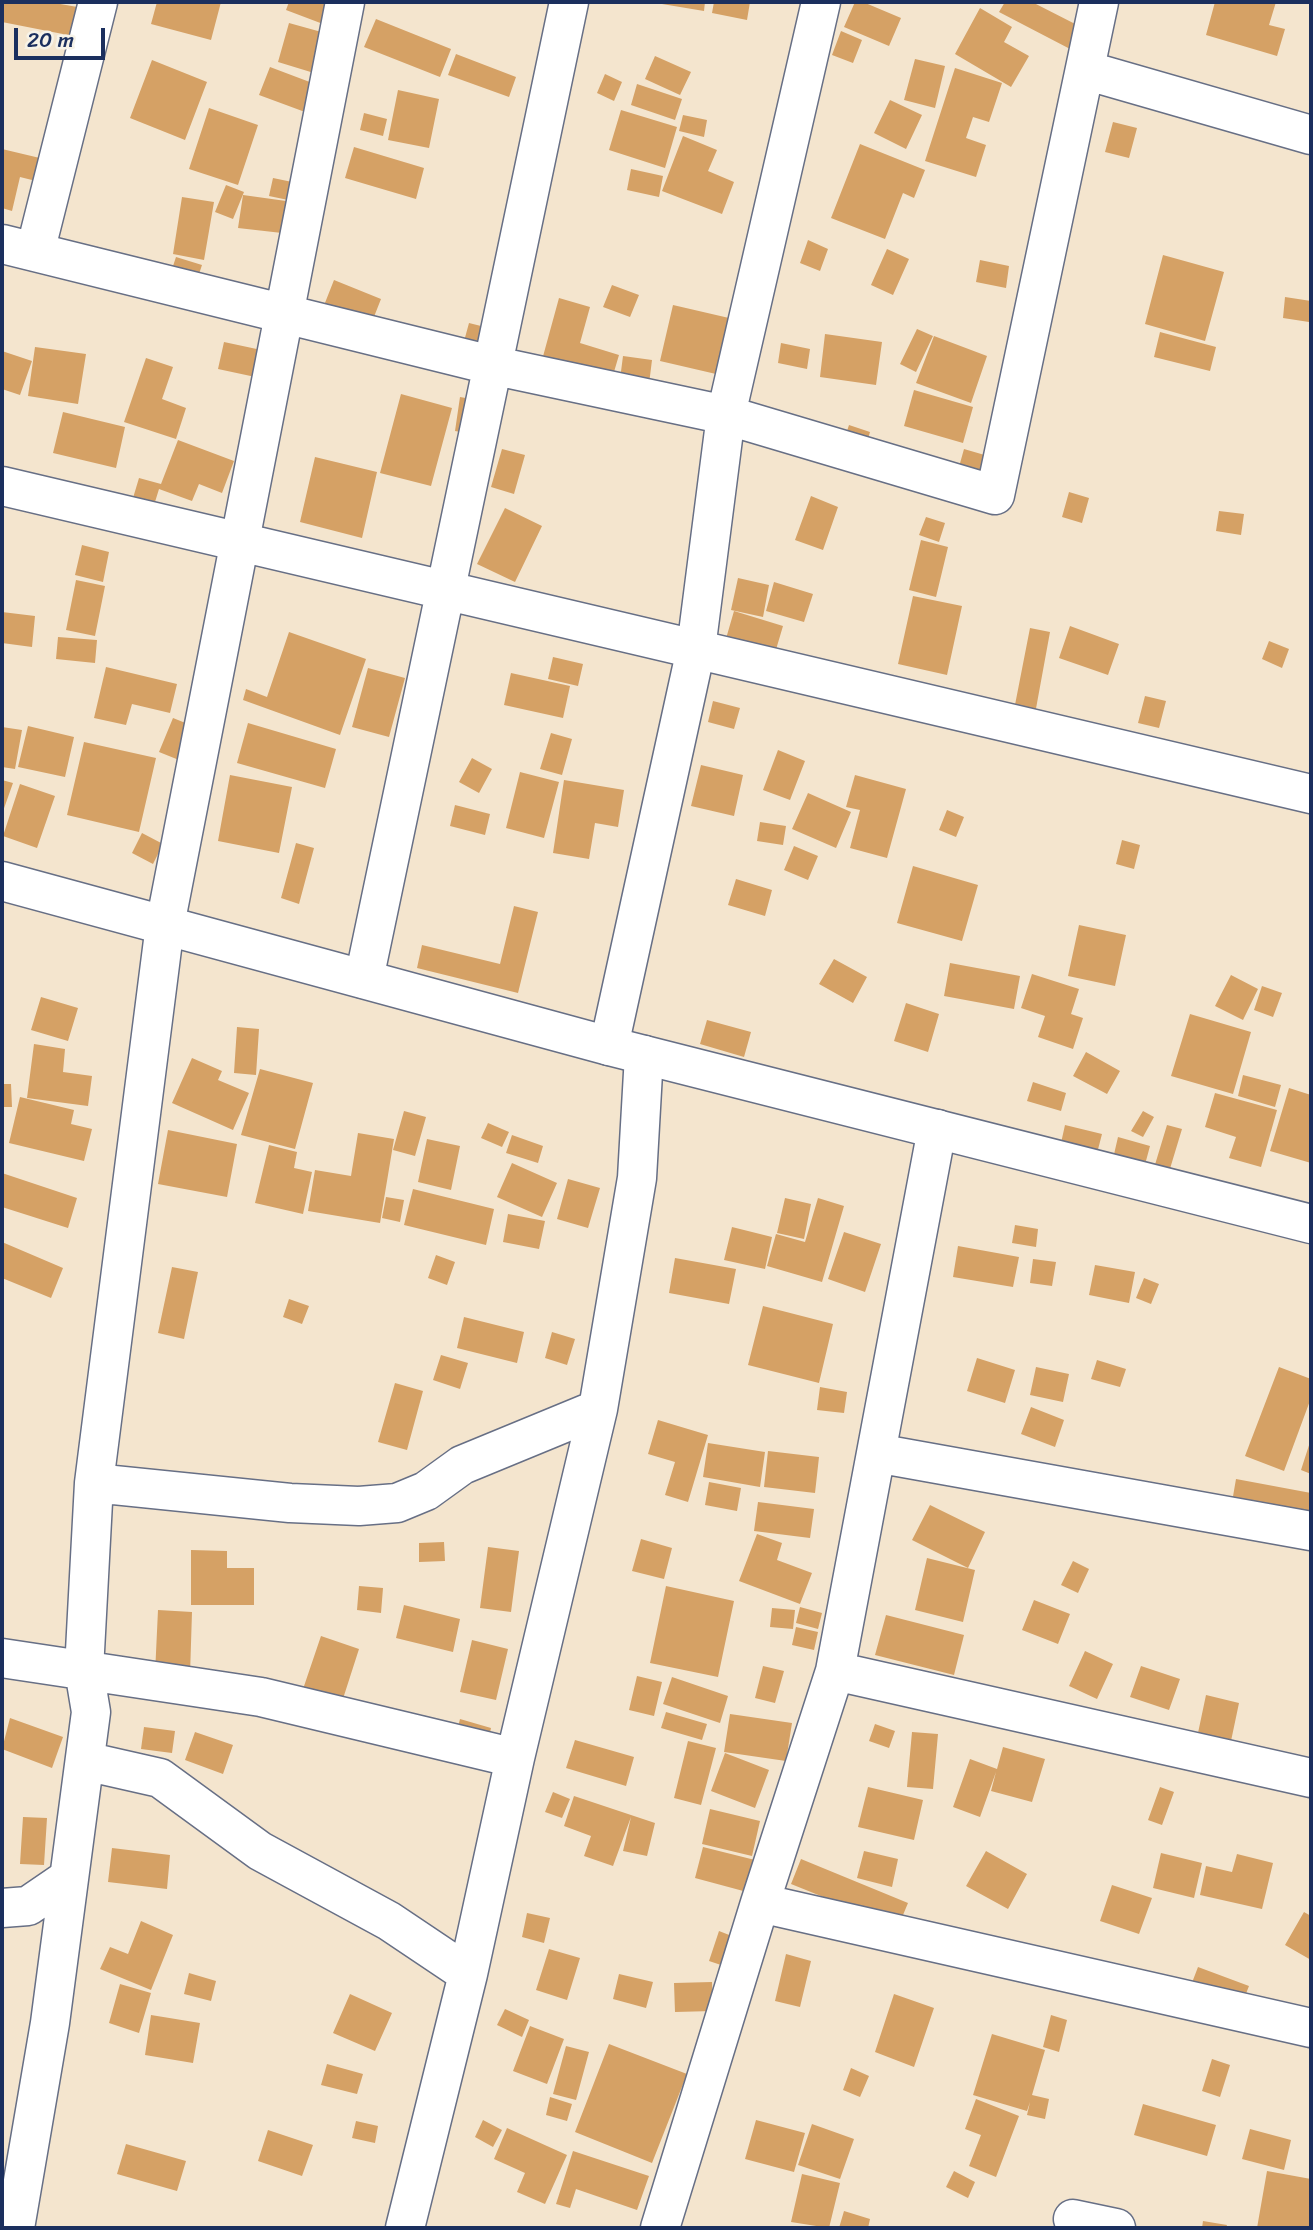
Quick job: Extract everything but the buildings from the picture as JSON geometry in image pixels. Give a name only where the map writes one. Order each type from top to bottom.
[{"type":"street","points":[[97,2],[18,248],[491,365],[726,415],[995,495],[1099,2]]},
{"type":"street","points":[[15,2228],[50,2022],[91,1712],[84,1670],[94,1483],[165,925],[282,313],[345,2]]},
{"type":"street","points":[[364,979],[569,2]]},
{"type":"street","points":[[405,2228],[468,1974],[515,1758],[598,1409],[637,1178],[627,1050],[696,649],[726,415],[821,2]]},
{"type":"street","points":[[1086,70],[1311,135]]},
{"type":"street","points":[[2,486],[445,588],[1311,794]]},
{"type":"street","points":[[2,881],[627,1050],[1311,1224]]},
{"type":"street","points":[[660,2228],[835,1671],[937,1129]]},
{"type":"street","points":[[94,1483],[289,1503],[359,1506],[397,1503],[426,1491],[461,1465],[598,1409]]},
{"type":"street","points":[[876,1452],[1311,1531]]},
{"type":"street","points":[[2,1658],[261,1697],[515,1758]]},
{"type":"street","points":[[835,1671],[1311,1779]]},
{"type":"street","points":[[85,1761],[160,1778],[261,1851],[389,1921],[468,1974]]},
{"type":"street","points":[[2,1908],[28,1906],[69,1878]]},
{"type":"street","points":[[760,1903],[1311,2028]]},
{"type":"street","points":[[1073,2219],[1116,2228]]}]
